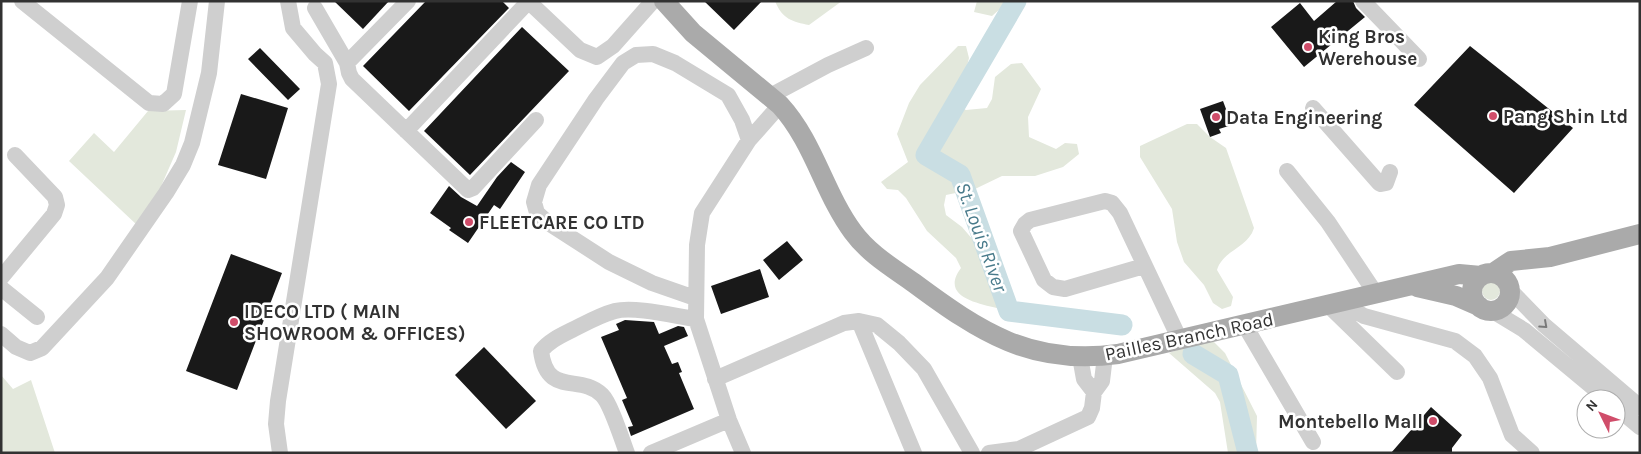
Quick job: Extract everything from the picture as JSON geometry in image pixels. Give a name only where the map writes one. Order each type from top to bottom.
[{"type":"main road","name":"Pailles Branch Road","points":[[664,1],[692,33],[775,101],[796,124],[806,140],[841,215],[863,244],[967,321],[988,333],[1024,348],[1080,357],[1105,356],[1459,274],[1498,281]]},
{"type":"main road","points":[[1459,274],[1511,262],[1550,257],[1640,234]]},
{"type":"main road","points":[[1498,281],[1507,302],[1497,310],[1485,308],[1475,301],[1473,287],[1476,281],[1498,281],[1550,257]]},
{"type":"main road","points":[[1498,281],[1511,262]]},
{"type":"main road","name":"Pailles Branch Road","points":[[1413,286],[1456,296],[1485,308]]},
{"type":"street","points":[[22,1],[149,103],[163,104],[174,94],[190,1]]},
{"type":"street","points":[[1,334],[16,347],[30,353],[42,348],[106,278],[166,193],[183,165],[192,143],[209,74],[217,1]]},
{"type":"street","points":[[280,453],[276,424],[278,401],[329,84],[325,62],[315,54],[293,28],[288,1]]},
{"type":"street","points":[[347,63],[408,1]]},
{"type":"street","points":[[406,130],[528,1],[580,50],[597,57],[613,46],[653,1]]},
{"type":"street","points":[[1363,1],[1419,59]]},
{"type":"street","points":[[315,8],[347,63],[352,79],[468,190],[536,120]]},
{"type":"street","points":[[743,453],[729,420],[696,319],[697,245],[702,213],[775,101],[828,65],[866,48]]},
{"type":"street","points":[[695,298],[652,283],[601,257],[547,222],[537,213],[534,202],[539,185],[596,99],[623,63],[636,55],[653,54],[675,63],[728,95],[742,120],[749,140]]},
{"type":"street","points":[[1313,108],[1381,184],[1386,182],[1390,172]]},
{"type":"street","points":[[1,278],[54,214],[57,205],[55,197],[15,155]]},
{"type":"street","points":[[1288,171],[1328,222],[1376,294]]},
{"type":"street","points":[[1144,266],[1065,289],[1053,288],[1044,280],[1021,231],[1030,220],[1105,201],[1112,203],[1120,213],[1180,340]]},
{"type":"street","points":[[1498,281],[1544,325],[1640,407]]},
{"type":"street","points":[[1,288],[37,317]]},
{"type":"street","points":[[1336,302],[1396,372]]},
{"type":"street","points":[[1336,302],[1364,316],[1455,341],[1475,356],[1490,378],[1512,435],[1532,453]]},
{"type":"street","points":[[1485,308],[1524,330],[1595,389]]},
{"type":"street","points":[[627,453],[603,396],[592,388],[558,381],[549,374],[540,352],[546,344],[560,336],[616,311],[645,311],[696,319]]},
{"type":"street","points":[[715,379],[844,323],[859,321],[877,325],[899,343],[924,369],[972,453]]},
{"type":"street","points":[[859,321],[914,453]]},
{"type":"street","points":[[1244,324],[1313,442]]},
{"type":"street","points":[[989,453],[1017,451],[1088,417],[1092,408],[1094,392],[1102,381],[1105,356]]},
{"type":"street","points":[[1080,357],[1084,379],[1094,392]]},
{"type":"street","points":[[1626,415],[1640,427]]},
{"type":"street","points":[[651,453],[729,420]]},
{"type":"shaded area","points":[[775,1],[842,1],[809,25],[789,19],[781,12]]},
{"type":"shaded area","points":[[977,1],[1009,1],[992,16],[974,12]]},
{"type":"shaded area","points":[[958,46],[966,46],[969,58],[957,106],[966,110],[987,108],[992,99],[995,77],[1011,64],[1022,63],[1041,89],[1028,117],[1029,137],[1056,149],[1065,143],[1077,144],[1079,154],[1063,167],[1035,176],[1002,176],[975,189],[946,195],[944,205],[946,215],[962,227],[1009,282],[997,308],[971,301],[958,292],[955,285],[961,268],[956,258],[927,231],[906,198],[898,190],[887,189],[881,182],[908,162],[897,134],[909,103],[920,85]]},
{"type":"shaded area","points":[[186,110],[176,152],[159,191],[138,226],[69,161],[94,133],[114,152],[148,111]]},
{"type":"shaded area","points":[[1187,124],[1197,124],[1210,137],[1226,148],[1254,228],[1247,240],[1224,258],[1217,270],[1233,297],[1231,306],[1222,309],[1213,303],[1204,285],[1184,262],[1177,242],[1172,209],[1140,157],[1140,146]]},
{"type":"shaded area","points":[[1487,282],[1495,282],[1500,287],[1498,298],[1487,300],[1482,295],[1482,287]]},
{"type":"shaded area","points":[[1210,338],[1225,353],[1257,416],[1256,453],[1228,453],[1220,402],[1215,393],[1169,353]]},
{"type":"shaded area","points":[[1,375],[13,389],[31,380],[55,453],[1,453]]},
{"type":"building","points":[[334,1],[389,1],[363,29]]},
{"type":"building","points":[[426,1],[502,1],[509,8],[409,111],[363,66]]},
{"type":"building","points":[[704,1],[762,1],[734,30]]},
{"type":"building","name":"King Bros Werehouse","points":[[1337,1],[1353,1],[1356,8],[1365,17],[1304,67],[1271,27],[1300,3],[1314,21]]},
{"type":"building","points":[[522,27],[569,71],[470,175],[424,131]]},
{"type":"building","name":"Pang Shin Ltd","points":[[1470,46],[1573,128],[1514,193],[1414,105]]},
{"type":"building","points":[[260,48],[300,89],[288,100],[248,59]]},
{"type":"building","points":[[241,94],[288,108],[266,179],[218,165]]},
{"type":"building","name":"Data Engineering","points":[[1223,101],[1232,125],[1219,129],[1221,133],[1210,137],[1200,109]]},
{"type":"building","points":[[511,162],[525,172],[500,209],[494,205],[468,243],[449,230],[451,228],[430,213],[449,186],[461,197],[477,206],[497,177]]},
{"type":"building","points":[[787,241],[803,260],[779,280],[763,260]]},
{"type":"building","name":"IDECO LTD ( MAIN SHOWROOM & OFFICES)","points":[[231,254],[282,273],[237,390],[186,371]]},
{"type":"building","points":[[760,269],[769,297],[721,314],[711,286]]},
{"type":"building","points":[[625,320],[654,322],[659,334],[678,326],[684,327],[688,336],[664,346],[672,364],[678,362],[682,372],[679,373],[694,409],[631,436],[628,427],[633,426],[622,400],[627,398],[601,337],[619,330],[616,324]]},
{"type":"building","points":[[484,347],[536,401],[506,429],[455,375]]},
{"type":"building","name":"Montebello Mall","points":[[1431,407],[1462,435],[1452,448],[1452,453],[1391,453]]},
{"type":"waterway","name":"St. Louis River","points":[[1016,1],[926,155],[960,175],[1009,311],[1122,325]]},
{"type":"waterway","points":[[1193,354],[1228,375],[1248,453]]},
{"type":"place","name":"King Bros Werehouse","points":[[1308,47]]},
{"type":"place","name":"Pang Shin Ltd","points":[[1493,116]]},
{"type":"place","name":"Data Engineering","points":[[1216,117]]},
{"type":"place","name":"FLEETCARE CO LTD","points":[[469,222]]},
{"type":"place","name":"IDECO LTD ( MAIN SHOWROOM & OFFICES)","points":[[234,322]]},
{"type":"place","name":"Montebello Mall","points":[[1433,421]]}]
